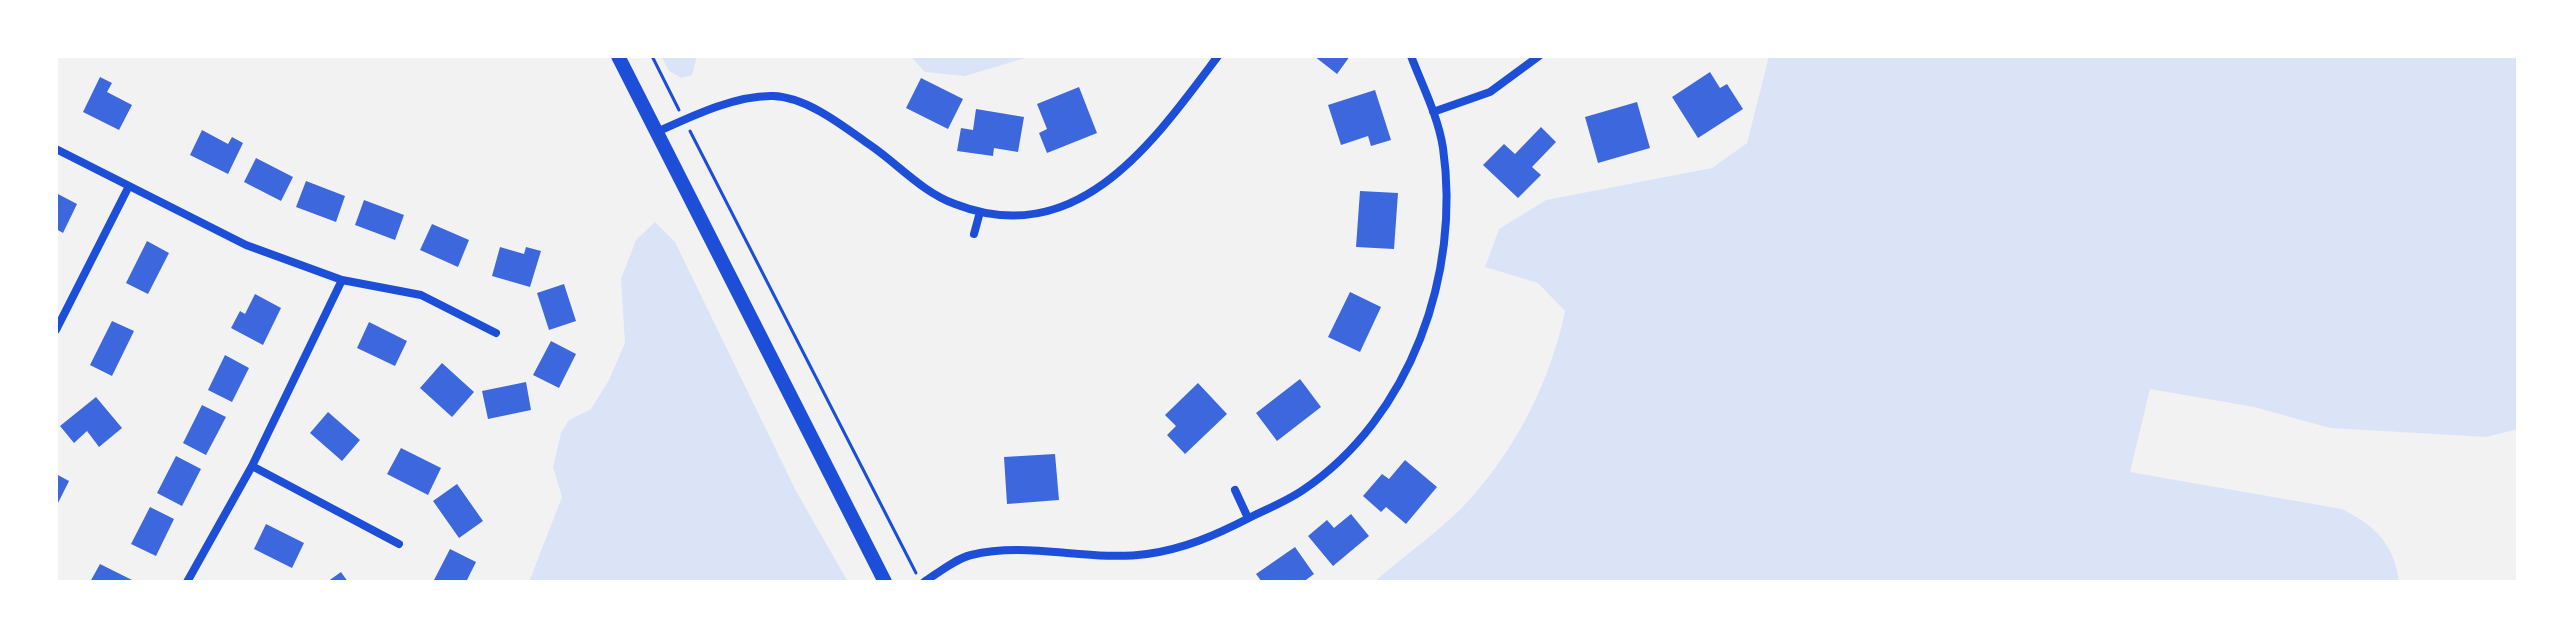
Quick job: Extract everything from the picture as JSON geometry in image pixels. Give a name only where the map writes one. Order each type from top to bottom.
[{"type":"main road","points":[[618,56],[885,582]]},
{"type":"street","points":[[657,132],[684,119],[756,98],[785,99],[834,119],[934,193],[980,212],[1057,210],[1089,195],[1120,174],[1218,56]]},
{"type":"street","points":[[923,582],[968,556],[1004,550],[1078,556],[1146,554],[1202,542],[1302,491],[1337,462],[1390,401],[1413,357],[1441,265],[1448,206],[1443,146],[1411,56]]},
{"type":"street","points":[[1433,112],[1490,92],[1539,56]]},
{"type":"street","points":[[56,149],[246,245],[342,280],[421,295],[496,333]]},
{"type":"street","points":[[56,330],[129,186]]},
{"type":"street","points":[[974,234],[980,212]]},
{"type":"street","points":[[187,582],[252,466],[342,280]]},
{"type":"street","points":[[252,466],[399,544]]},
{"type":"street","points":[[1235,490],[1248,518]]},
{"type":"path","points":[[652,56],[923,582]]},
{"type":"shaded area","points":[[661,56],[697,56],[692,75],[681,78],[669,71]]},
{"type":"shaded area","points":[[910,56],[1032,56],[965,76],[925,72]]},
{"type":"shaded area","points":[[1769,56],[2518,56],[2518,429],[2486,437],[2330,428],[2254,407],[2150,389],[2130,472],[2342,509],[2381,537],[2393,557],[2399,582],[1374,582],[1449,519],[1489,477],[1518,433],[1551,361],[1565,311],[1538,283],[1485,267],[1499,229],[1546,200],[1712,168],[1747,143]]},
{"type":"shaded area","points":[[655,222],[675,242],[796,491],[848,582],[529,582],[562,497],[553,467],[561,433],[569,420],[591,409],[609,380],[625,343],[621,279],[636,240]]},
{"type":"building","points":[[1314,56],[1350,56],[1337,74]]},
{"type":"building","points":[[1710,72],[1720,88],[1727,84],[1743,109],[1698,138],[1672,97]]},
{"type":"building","points":[[100,77],[112,83],[107,92],[132,105],[119,130],[83,112]]},
{"type":"building","points":[[921,78],[963,99],[948,129],[906,108]]},
{"type":"building","points":[[1079,87],[1097,133],[1047,153],[1039,133],[1047,129],[1037,104]]},
{"type":"building","points":[[1375,90],[1391,140],[1371,146],[1368,136],[1341,145],[1328,105]]},
{"type":"building","points":[[1637,102],[1650,148],[1598,163],[1585,117]]},
{"type":"building","points":[[976,109],[1024,117],[1018,152],[994,148],[993,156],[957,151],[961,128],[973,130]]},
{"type":"building","points":[[1541,127],[1556,142],[1532,167],[1541,175],[1518,198],[1483,165],[1504,144],[1515,154]]},
{"type":"building","points":[[202,130],[228,144],[232,137],[243,143],[228,174],[190,155]]},
{"type":"building","points":[[256,158],[293,177],[281,201],[244,182]]},
{"type":"building","points":[[306,181],[345,196],[336,222],[296,207]]},
{"type":"building","points":[[1360,191],[1398,193],[1394,249],[1356,247]]},
{"type":"building","points":[[56,193],[77,204],[63,233],[56,229]]},
{"type":"building","points":[[364,200],[404,215],[395,240],[355,225]]},
{"type":"building","points":[[432,224],[469,240],[458,267],[420,250]]},
{"type":"building","points":[[147,241],[169,253],[148,294],[126,283]]},
{"type":"building","points":[[500,247],[524,254],[526,247],[541,251],[530,287],[492,276]]},
{"type":"building","points":[[564,284],[576,321],[549,330],[537,293]]},
{"type":"building","points":[[1350,292],[1381,307],[1360,352],[1328,337]]},
{"type":"building","points":[[255,294],[281,308],[263,345],[231,328],[240,311],[245,314]]},
{"type":"building","points":[[112,321],[134,331],[112,376],[90,365]]},
{"type":"building","points":[[369,322],[407,341],[395,366],[357,348]]},
{"type":"building","points":[[551,341],[576,354],[559,388],[533,375]]},
{"type":"building","points":[[225,355],[249,368],[232,402],[208,390]]},
{"type":"building","points":[[442,363],[474,392],[452,417],[420,388]]},
{"type":"building","points":[[1300,379],[1321,407],[1277,441],[1256,413]]},
{"type":"building","points":[[526,382],[531,410],[488,419],[482,391]]},
{"type":"building","points":[[1198,383],[1227,414],[1185,454],[1167,435],[1176,426],[1165,415]]},
{"type":"building","points":[[96,397],[122,428],[99,447],[87,431],[74,443],[60,426]]},
{"type":"building","points":[[202,405],[226,417],[206,455],[183,443]]},
{"type":"building","points":[[328,412],[360,440],[342,461],[310,433]]},
{"type":"building","points":[[401,448],[441,468],[428,495],[387,474]]},
{"type":"building","points":[[1055,454],[1059,500],[1007,504],[1004,457]]},
{"type":"building","points":[[176,456],[201,469],[182,506],[157,493]]},
{"type":"building","points":[[1405,460],[1437,487],[1406,524],[1386,507],[1381,512],[1363,496],[1382,474],[1389,479]]},
{"type":"building","points":[[56,474],[69,481],[56,507]]},
{"type":"building","points":[[457,484],[483,521],[459,538],[433,501]]},
{"type":"building","points":[[150,507],[174,519],[156,556],[131,544]]},
{"type":"building","points":[[1351,514],[1369,536],[1333,566],[1308,536],[1327,520],[1334,528]]},
{"type":"building","points":[[266,524],[304,543],[292,568],[254,549]]},
{"type":"building","points":[[1295,547],[1314,574],[1303,582],[1262,582],[1256,574]]},
{"type":"building","points":[[450,549],[476,562],[466,582],[433,582]]},
{"type":"building","points":[[100,564],[136,582],[90,582]]},
{"type":"building","points":[[341,572],[348,582],[327,582]]}]
